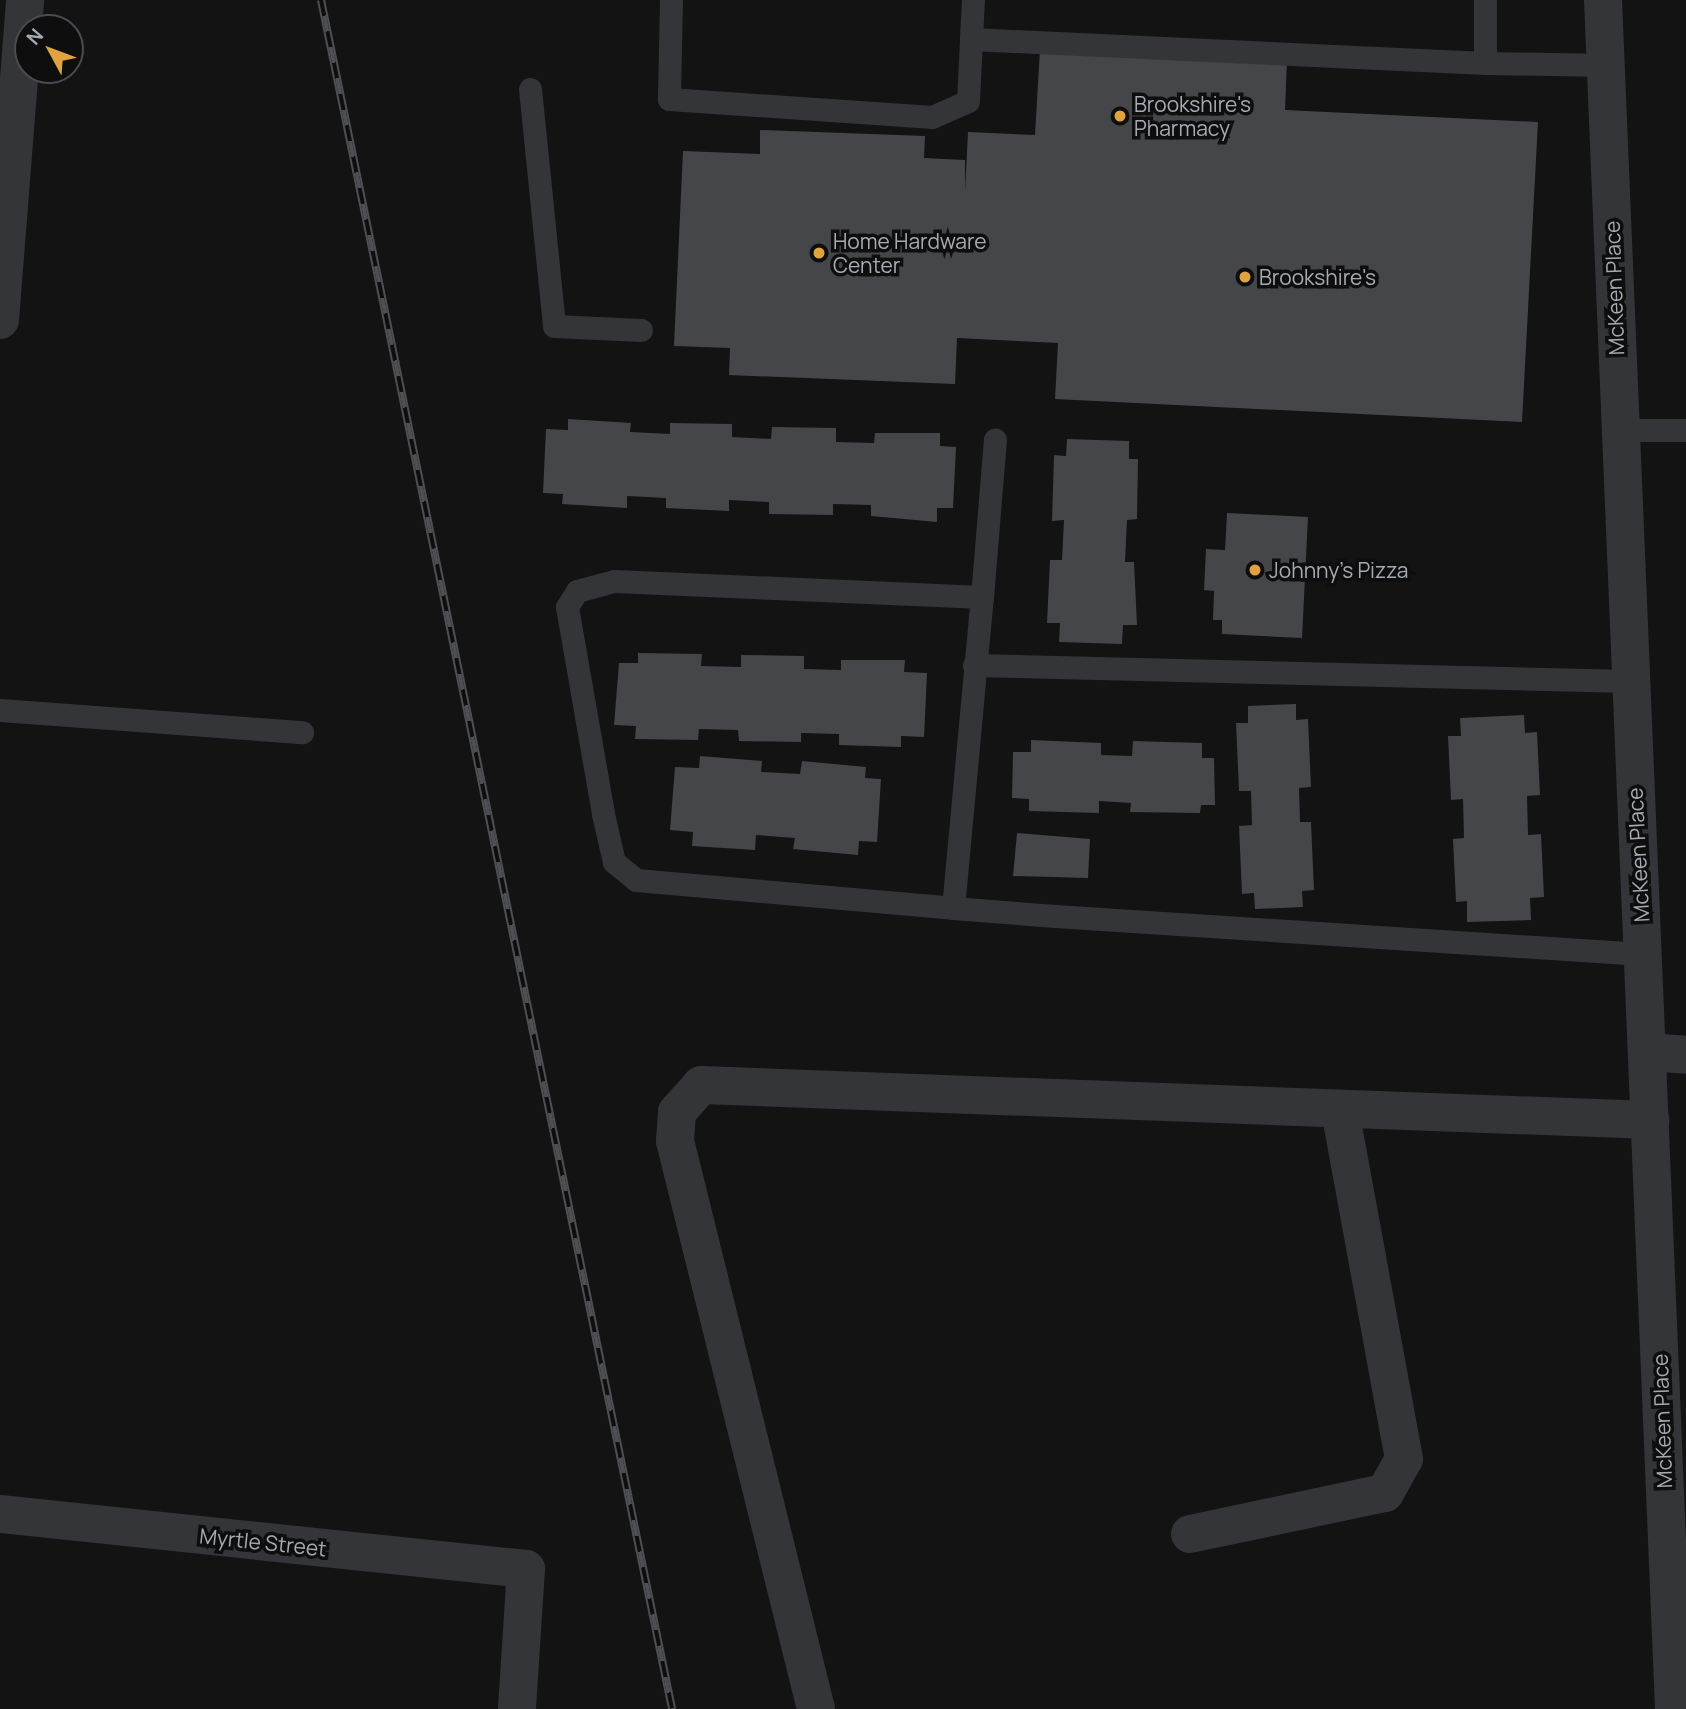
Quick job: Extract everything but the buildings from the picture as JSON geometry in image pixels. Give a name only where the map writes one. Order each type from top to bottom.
[{"type":"street","points":[[0,320],[25,0]]},
{"type":"street","name":"McKeen Place","points":[[1603,0],[1650,1120],[1674,1436],[1678,1686]]},
{"type":"street","points":[[1647,1052],[1686,1055]]},
{"type":"street","points":[[816,1709],[675,1141],[677,1112],[701,1085],[1650,1120]]},
{"type":"street","points":[[1190,1534],[1385,1493],[1404,1459],[1340,1109]]},
{"type":"street","name":"Myrtle Street","points":[[0,1514],[526,1569],[517,1709]]},
{"type":"lane","points":[[671,0],[669,99],[932,117],[968,101],[973,0]]},
{"type":"lane","points":[[1485,0],[1485,63]]},
{"type":"lane","points":[[971,39],[1485,63],[1606,65]]},
{"type":"lane","points":[[530,89],[554,326],[641,330]]},
{"type":"lane","points":[[1620,430],[1686,430]]},
{"type":"lane","points":[[953,908],[995,440]]},
{"type":"lane","points":[[982,597],[614,581],[577,591],[567,607],[614,862],[636,880],[953,908],[1643,954]]},
{"type":"lane","points":[[974,666],[1630,681]]},
{"type":"lane","points":[[0,710],[302,732]]},
{"type":"railway","points":[[321,0],[672,1709]]},
{"type":"place","name":"Brookshire's Pharmacy","points":[[1120,116]]},
{"type":"place","name":"Home Hardware Center","points":[[819,253]]},
{"type":"place","name":"Brookshire's","points":[[1245,277]]},
{"type":"place","name":"Johnny's Pizza","points":[[1255,570]]}]
